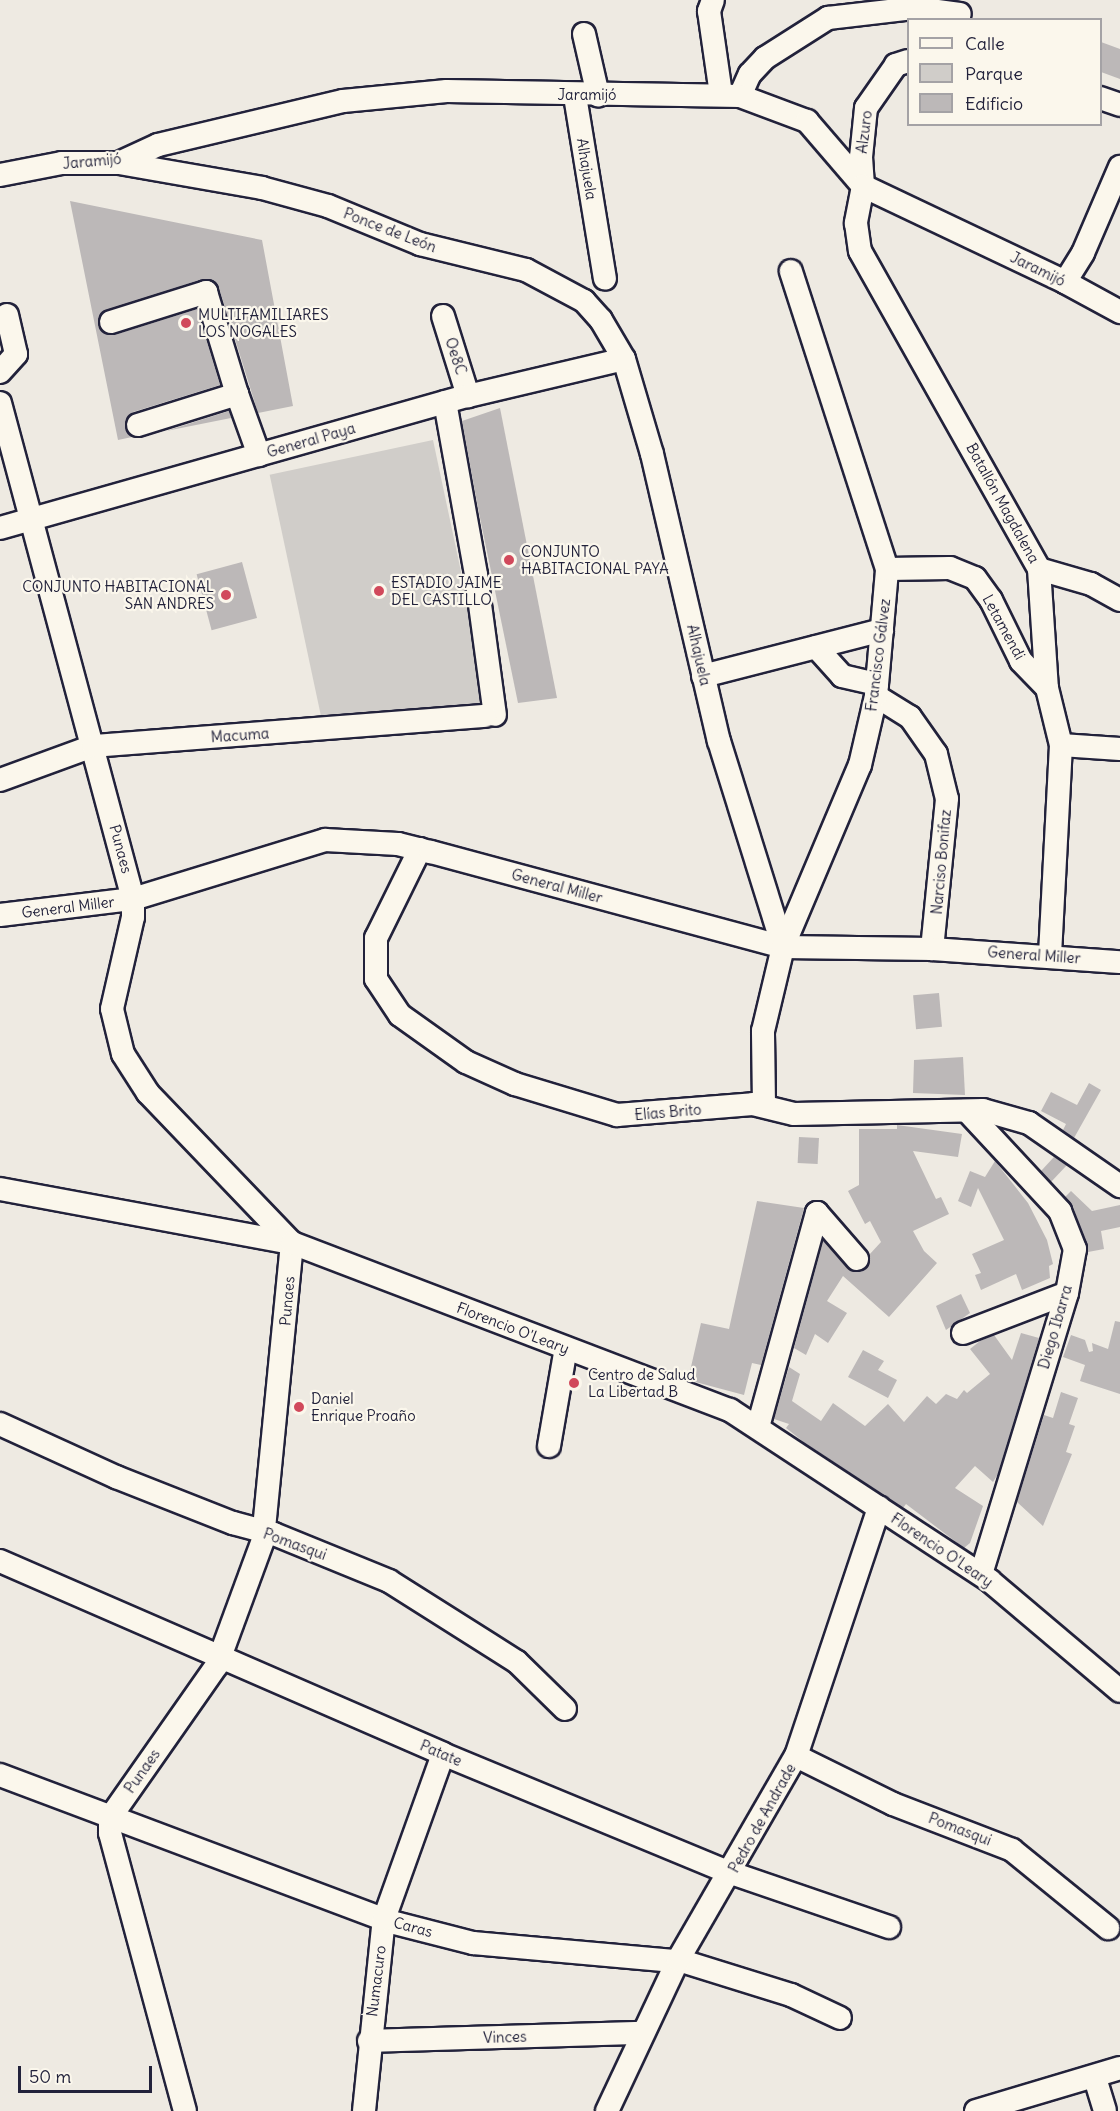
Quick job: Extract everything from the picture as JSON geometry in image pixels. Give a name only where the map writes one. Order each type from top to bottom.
[{"type":"street","points":[[713,0],[709,11],[731,95]]},
{"type":"street","points":[[731,95],[765,58],[828,18],[915,8],[960,14]]},
{"type":"street","points":[[584,34],[598,95]]},
{"type":"street","name":"Alzuro","points":[[863,186],[861,157],[866,108],[896,65],[907,62]]},
{"type":"street","name":"Jaramijó","points":[[0,175],[63,163],[119,163],[158,145],[343,102],[447,91],[575,96],[731,95],[807,121],[863,186],[1065,282],[1120,312]]},
{"type":"street","name":"Alhajuela","points":[[575,96],[605,279]]},
{"type":"street","points":[[1102,98],[1120,105]]},
{"type":"street","name":"Ponce de León","points":[[119,163],[262,188],[328,206],[420,244],[526,270],[584,301],[614,339],[624,359]]},
{"type":"street","points":[[1065,282],[1083,253],[1120,166]]},
{"type":"street","name":"Batallón Magdalena","points":[[863,186],[856,223],[860,251],[1039,569],[1047,688],[1061,745],[1050,955]]},
{"type":"street","name":"Francisco Gálvez","points":[[764,1106],[763,1031],[783,947],[860,765],[876,690],[887,569],[791,272]]},
{"type":"street","points":[[111,322],[206,292],[237,394],[259,455]]},
{"type":"street","points":[[0,372],[16,354],[7,315]]},
{"type":"street","name":"Oe8C","points":[[443,316],[468,396]]},
{"type":"street","name":"Alhajuela","points":[[624,359],[652,454],[719,741],[783,947]]},
{"type":"street","name":"General Paya","points":[[0,528],[445,402],[624,359]]},
{"type":"street","points":[[138,425],[237,394]]},
{"type":"street","name":"Macuma","points":[[0,780],[93,746],[490,716],[476,575],[445,402]]},
{"type":"street","name":"Punaes","points":[[0,404],[133,899],[133,917],[112,1009],[123,1054],[148,1093],[292,1244],[265,1531],[222,1655],[110,1818]]},
{"type":"street","name":"Letamendi","points":[[887,569],[950,568],[975,578],[991,600],[1021,662],[1047,688]]},
{"type":"street","points":[[1039,569],[1091,584],[1120,600]]},
{"type":"street","points":[[704,676],[882,630]]},
{"type":"street","name":"Narciso Bonifaz","points":[[816,647],[842,676],[876,690],[910,717],[936,754],[947,798],[932,949]]},
{"type":"street","points":[[1061,745],[1120,749]]},
{"type":"street","name":"General Miller","points":[[0,915],[133,899],[325,840],[420,849],[783,947],[932,949],[1050,955],[1120,962]]},
{"type":"street","name":"Elías Brito","points":[[420,849],[376,938],[376,979],[400,1016],[466,1062],[515,1084],[617,1115],[764,1106],[794,1114],[983,1110],[1029,1123],[1120,1186]]},
{"type":"street","name":"Diego Ibarra","points":[[967,1111],[1060,1211],[1075,1249],[1067,1293],[981,1574]]},
{"type":"street","name":"Florencio O'Leary","points":[[0,1189],[292,1244],[730,1410],[981,1574],[1120,1691]]},
{"type":"street","points":[[758,1427],[817,1213],[857,1259]]},
{"type":"street","points":[[963,1333],[1067,1293]]},
{"type":"street","points":[[549,1446],[566,1348]]},
{"type":"street","name":"Pomasqui","points":[[0,1424],[117,1478],[265,1531],[389,1581],[448,1616],[517,1662],[564,1708]]},
{"type":"street","name":"Pedro de Andrade","points":[[607,2111],[641,2033],[678,1960],[731,1874],[796,1756],[879,1508]]},
{"type":"street","name":"Patate","points":[[0,1561],[222,1655],[443,1754],[731,1874],[889,1927]]},
{"type":"street","name":"Numacuro","points":[[364,2111],[369,2041],[384,1919],[443,1754]]},
{"type":"street","name":"Pomasqui","points":[[796,1756],[893,1804],[1012,1850],[1108,1928]]},
{"type":"street","name":"Caras","points":[[0,1775],[384,1919],[473,1943],[678,1960],[781,1991],[840,2018]]},
{"type":"street","points":[[110,1818],[110,1833],[185,2111]]},
{"type":"street","name":"Vinces","points":[[369,2041],[641,2033]]},
{"type":"street","points":[[976,2111],[1095,2078],[1120,2068]]},
{"type":"street","points":[[1095,2078],[1105,2111]]},
{"type":"green space","name":"ESTADIO JAIME DEL CASTILLO","points":[[433,440],[489,704],[326,739],[270,475]]},
{"type":"building","points":[[1102,42],[1120,49],[1120,79],[1102,72]]},
{"type":"building","name":"MULTIFAMILIARES LOS NOGALES","points":[[70,201],[262,240],[293,406],[258,413],[219,288],[215,282],[202,279],[101,313],[98,327],[102,332],[114,335],[197,309],[220,385],[133,412],[125,423],[132,437],[118,440]]},
{"type":"building","name":"CONJUNTO HABITACIONAL PAYA","points":[[500,408],[557,698],[518,703],[462,421]]},
{"type":"building","points":[[229,411],[231,418],[166,431]]},
{"type":"building","name":"CONJUNTO HABITACIONAL SAN ANDRES","points":[[242,562],[257,618],[212,630],[197,574]]},
{"type":"building","points":[[939,993],[942,1027],[916,1029],[913,995]]},
{"type":"building","points":[[963,1057],[965,1095],[913,1093],[914,1060]]},
{"type":"building","points":[[1089,1083],[1101,1090],[1074,1138],[1063,1130],[1066,1124],[1041,1111],[1051,1092],[1077,1105]]},
{"type":"building","points":[[897,1125],[962,1134],[958,1157],[913,1151],[936,1199],[941,1197],[949,1214],[913,1231],[924,1251],[937,1263],[889,1317],[843,1276],[827,1301],[847,1313],[828,1343],[815,1334],[806,1355],[794,1348],[823,1241],[847,1268],[859,1272],[866,1269],[869,1255],[881,1242],[870,1221],[865,1224],[848,1191],[859,1185],[859,1129],[897,1129]]},
{"type":"building","points":[[799,1137],[819,1138],[818,1164],[798,1163]]},
{"type":"building","points":[[1054,1157],[1067,1165],[1051,1182],[1041,1171]]},
{"type":"building","points":[[995,1161],[1028,1203],[1047,1240],[1053,1264],[1049,1266],[1050,1278],[1022,1290],[1016,1274],[981,1290],[975,1275],[981,1273],[972,1254],[1004,1240],[978,1188],[971,1207],[958,1201],[970,1171],[985,1177]]},
{"type":"building","points":[[1071,1191],[1092,1211],[1120,1205],[1120,1227],[1101,1231],[1104,1249],[1088,1252],[1073,1206],[1065,1197]]},
{"type":"building","points":[[757,1201],[804,1208],[761,1365],[752,1363],[744,1395],[688,1380],[701,1323],[729,1329]]},
{"type":"building","points":[[961,1294],[970,1313],[946,1330],[936,1306]]},
{"type":"building","points":[[1115,1321],[1120,1322],[1120,1394],[1080,1381],[1085,1365],[1063,1357],[1071,1335],[1085,1340],[1089,1352],[1093,1351],[1092,1343],[1108,1349]]},
{"type":"building","points":[[1021,1333],[1039,1338],[998,1474],[993,1482],[975,1466],[955,1488],[983,1506],[970,1543],[964,1548],[906,1504],[903,1508],[805,1443],[786,1428],[789,1424],[774,1419],[789,1367],[800,1374],[792,1401],[821,1421],[833,1403],[865,1426],[888,1404],[904,1422],[927,1396],[936,1404],[946,1394],[957,1399],[964,1390],[967,1393],[990,1374],[970,1349],[980,1341],[994,1335],[1012,1360]]},
{"type":"building","points":[[863,1350],[884,1361],[878,1370],[897,1380],[888,1398],[848,1377]]},
{"type":"building","points":[[1061,1392],[1078,1398],[1069,1424],[1075,1426],[1066,1452],[1072,1454],[1043,1526],[1017,1502],[1044,1415],[1053,1418]]},
{"type":"place","name":"MULTIFAMILIARES LOS NOGALES","points":[[186,323]]},
{"type":"place","name":"CONJUNTO HABITACIONAL PAYA","points":[[509,560]]},
{"type":"place","name":"ESTADIO JAIME DEL CASTILLO","points":[[379,591]]},
{"type":"place","name":"CONJUNTO HABITACIONAL SAN ANDRES","points":[[226,595]]},
{"type":"place","name":"Centro de Salud La Libertad B","points":[[574,1383]]},
{"type":"place","name":"Daniel Enrique Proaño","points":[[299,1407]]}]
